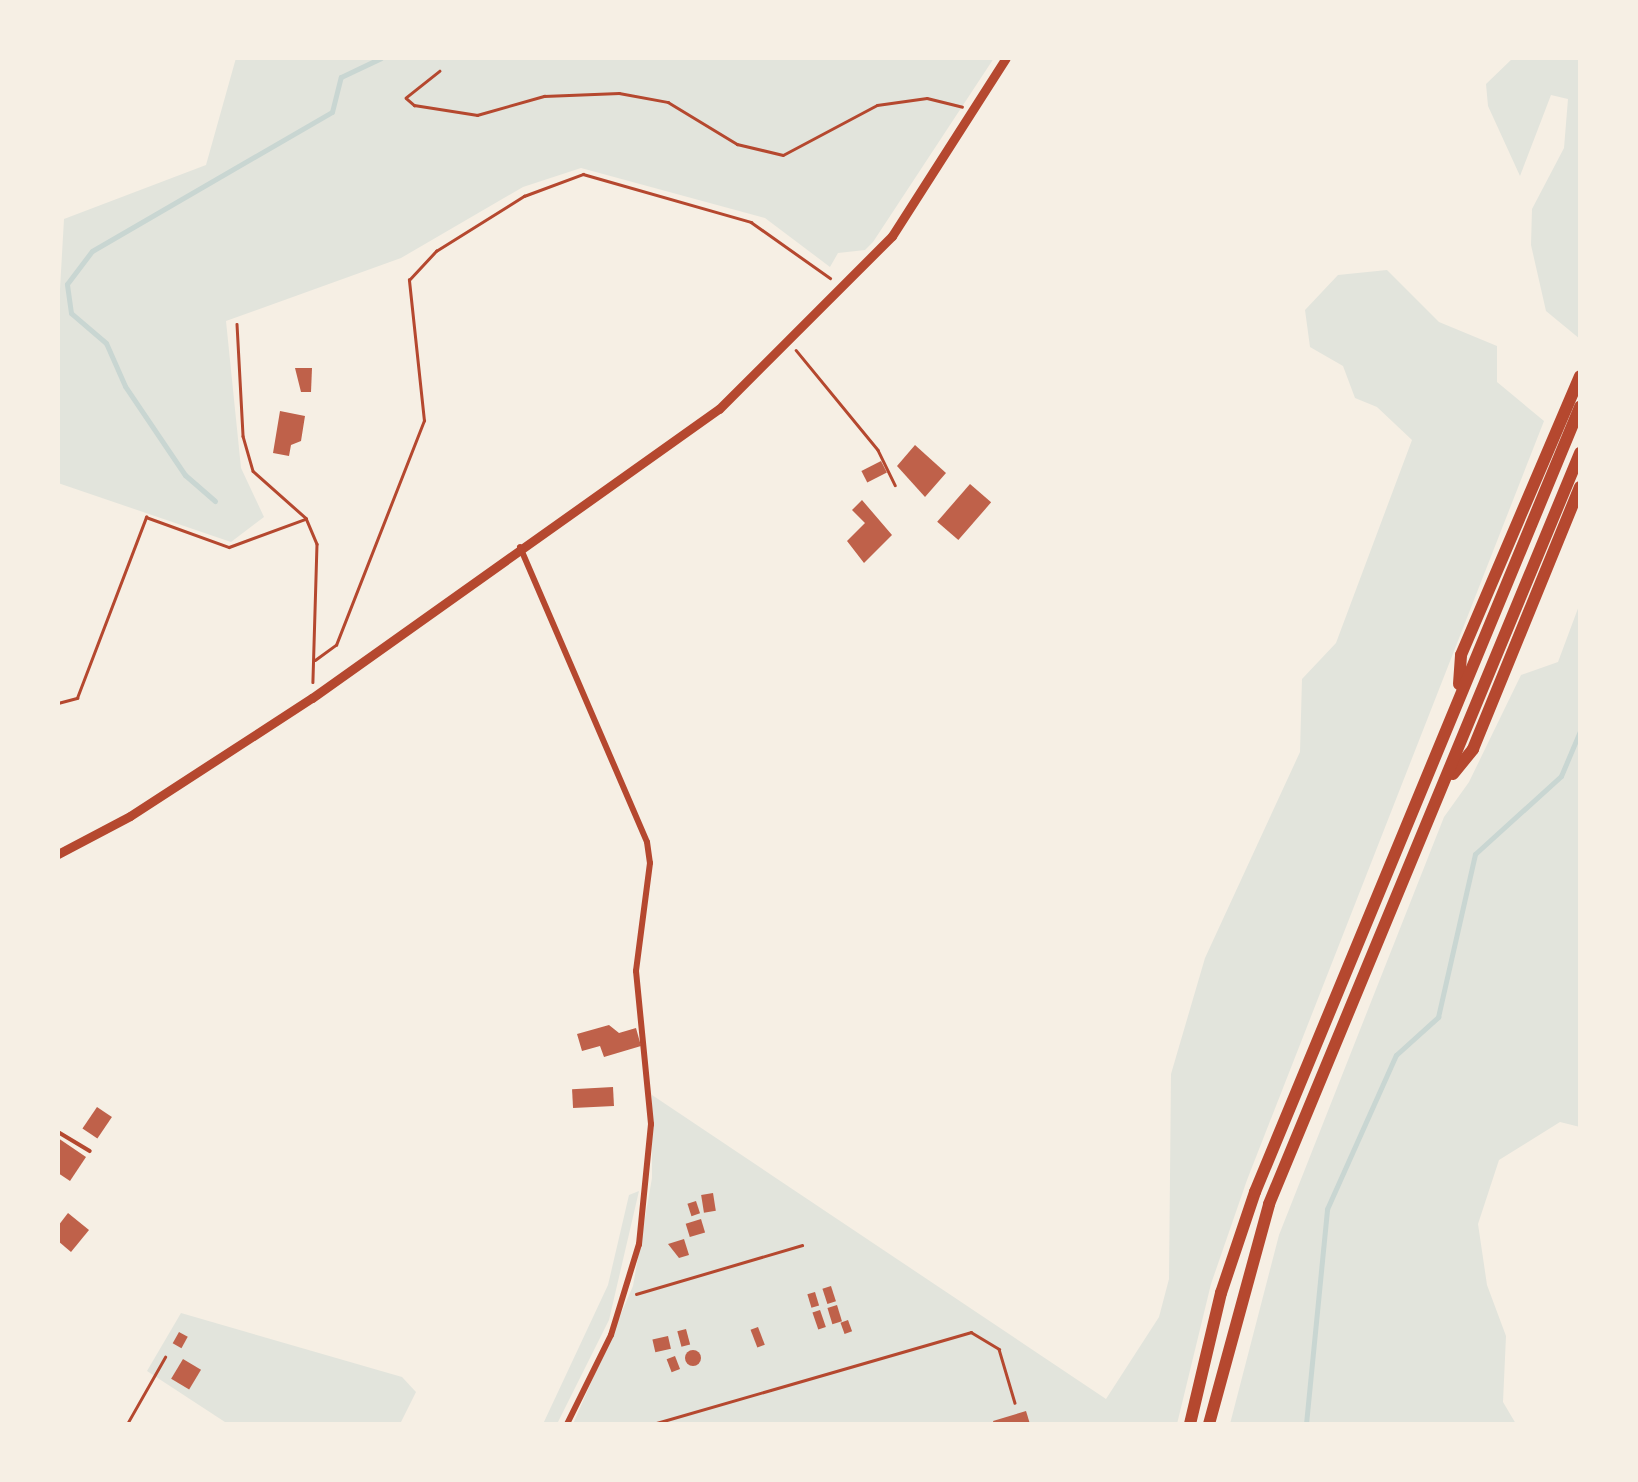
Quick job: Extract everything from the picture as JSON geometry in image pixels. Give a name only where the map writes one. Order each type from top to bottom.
[{"type":"highway","points":[[1458,696],[1461,655],[1580,376]]},
{"type":"highway","points":[[1190,1424],[1221,1294],[1255,1192],[1580,406]]},
{"type":"highway","points":[[1209,1424],[1270,1204],[1580,453]]},
{"type":"highway","points":[[1442,788],[1472,749],[1580,487]]},
{"type":"street","points":[[58,854],[130,816],[312,698],[519,546],[705,420],[790,343],[902,223],[1006,58]]},
{"type":"street","points":[[519,546],[647,842],[636,971],[650,1159],[624,1298],[567,1424]]},
{"type":"lane","points":[[58,1132],[90,1152]]},
{"type":"path","points":[[440,71],[406,98],[414,105],[477,115],[544,96],[619,93],[668,102],[737,144],[783,154],[877,105],[928,98],[972,112]]},
{"type":"path","points":[[316,660],[336,645],[424,421],[409,280],[436,250],[524,196],[584,174],[750,222],[844,288]]},
{"type":"path","points":[[237,324],[243,436],[253,470],[306,518],[317,544],[312,698]]},
{"type":"path","points":[[790,343],[884,458],[895,485]]},
{"type":"path","points":[[58,703],[78,698],[146,518],[230,547],[306,518]]},
{"type":"path","points":[[624,1298],[802,1245]]},
{"type":"path","points":[[654,1424],[971,1332],[1000,1349],[1015,1403]]},
{"type":"path","points":[[127,1424],[165,1357]]},
{"type":"shaded area","points":[[236,58],[994,58],[873,242],[865,250],[838,253],[830,267],[765,218],[581,168],[523,187],[401,258],[226,321],[241,468],[264,517],[231,542],[58,483],[58,324],[64,219],[206,165]]},
{"type":"shaded area","points":[[1513,58],[1580,58],[1580,339],[1546,311],[1531,245],[1532,209],[1564,148],[1568,99],[1551,95],[1520,176],[1488,106],[1486,84]]},
{"type":"shaded area","points":[[1387,270],[1439,322],[1497,346],[1497,382],[1544,421],[1247,1180],[1211,1284],[1177,1424],[573,1424],[633,1286],[652,1178],[652,1095],[1106,1399],[1159,1317],[1169,1279],[1171,1074],[1205,958],[1300,752],[1302,679],[1336,643],[1412,440],[1377,407],[1355,398],[1343,366],[1310,347],[1305,310],[1338,275]]},
{"type":"shaded area","points":[[1580,603],[1580,1127],[1560,1122],[1499,1160],[1478,1224],[1487,1285],[1506,1336],[1503,1402],[1516,1424],[1230,1424],[1279,1235],[1444,817],[1469,782],[1521,675],[1558,662]]},
{"type":"shaded area","points":[[639,1191],[609,1320],[557,1424],[543,1424],[608,1285],[629,1195]]},
{"type":"shaded area","points":[[181,1313],[402,1377],[416,1392],[400,1424],[228,1424],[147,1371]]},
{"type":"building","points":[[295,368],[312,368],[311,392],[301,392]]},
{"type":"building","points":[[280,411],[305,416],[301,441],[291,445],[289,456],[273,453]]},
{"type":"building","points":[[915,445],[946,473],[925,497],[897,466]]},
{"type":"building","points":[[881,461],[887,473],[867,483],[861,471]]},
{"type":"building","points":[[970,484],[991,502],[958,540],[937,522]]},
{"type":"building","points":[[862,500],[892,535],[864,563],[847,541],[865,523],[852,510]]},
{"type":"building","points":[[609,1025],[619,1033],[636,1028],[641,1046],[604,1057],[600,1046],[582,1051],[577,1034]]},
{"type":"building","points":[[613,1087],[614,1106],[573,1108],[572,1089]]},
{"type":"building","points":[[97,1107],[112,1117],[97,1139],[82,1129]]},
{"type":"building","points":[[58,1138],[86,1157],[70,1181],[58,1173]]},
{"type":"building","points":[[713,1193],[716,1211],[704,1213],[701,1195]]},
{"type":"building","points":[[696,1201],[700,1213],[691,1216],[687,1204]]},
{"type":"building","points":[[68,1213],[89,1230],[71,1252],[58,1241],[58,1226]]},
{"type":"building","points":[[701,1219],[705,1232],[690,1237],[686,1224]]},
{"type":"building","points":[[684,1239],[689,1255],[679,1258],[668,1244]]},
{"type":"building","points":[[831,1286],[836,1301],[827,1304],[822,1289]]},
{"type":"building","points":[[815,1292],[819,1305],[811,1308],[807,1294]]},
{"type":"building","points":[[837,1305],[842,1321],[832,1324],[827,1308]]},
{"type":"building","points":[[820,1310],[826,1327],[818,1330],[812,1313]]},
{"type":"building","points":[[848,1320],[852,1331],[845,1334],[840,1323]]},
{"type":"building","points":[[758,1327],[765,1345],[757,1348],[751,1330]]},
{"type":"building","points":[[686,1329],[690,1344],[681,1347],[677,1331]]},
{"type":"building","points":[[179,1332],[188,1337],[181,1348],[173,1343]]},
{"type":"building","points":[[668,1336],[671,1349],[655,1352],[652,1340]]},
{"type":"building","points":[[693,1350],[701,1358],[693,1366],[685,1358]]},
{"type":"building","points":[[675,1356],[680,1369],[672,1372],[667,1359]]},
{"type":"building","points":[[183,1359],[201,1370],[189,1390],[171,1379]]},
{"type":"building","points":[[1026,1411],[1030,1424],[994,1424],[993,1421]]},
{"type":"waterway","points":[[215,501],[185,475],[125,386],[106,343],[71,313],[67,284],[92,251],[332,112],[341,77],[381,58]]},
{"type":"waterway","points":[[1306,1424],[1327,1209],[1396,1055],[1438,1017],[1475,854],[1561,776],[1580,731]]}]
